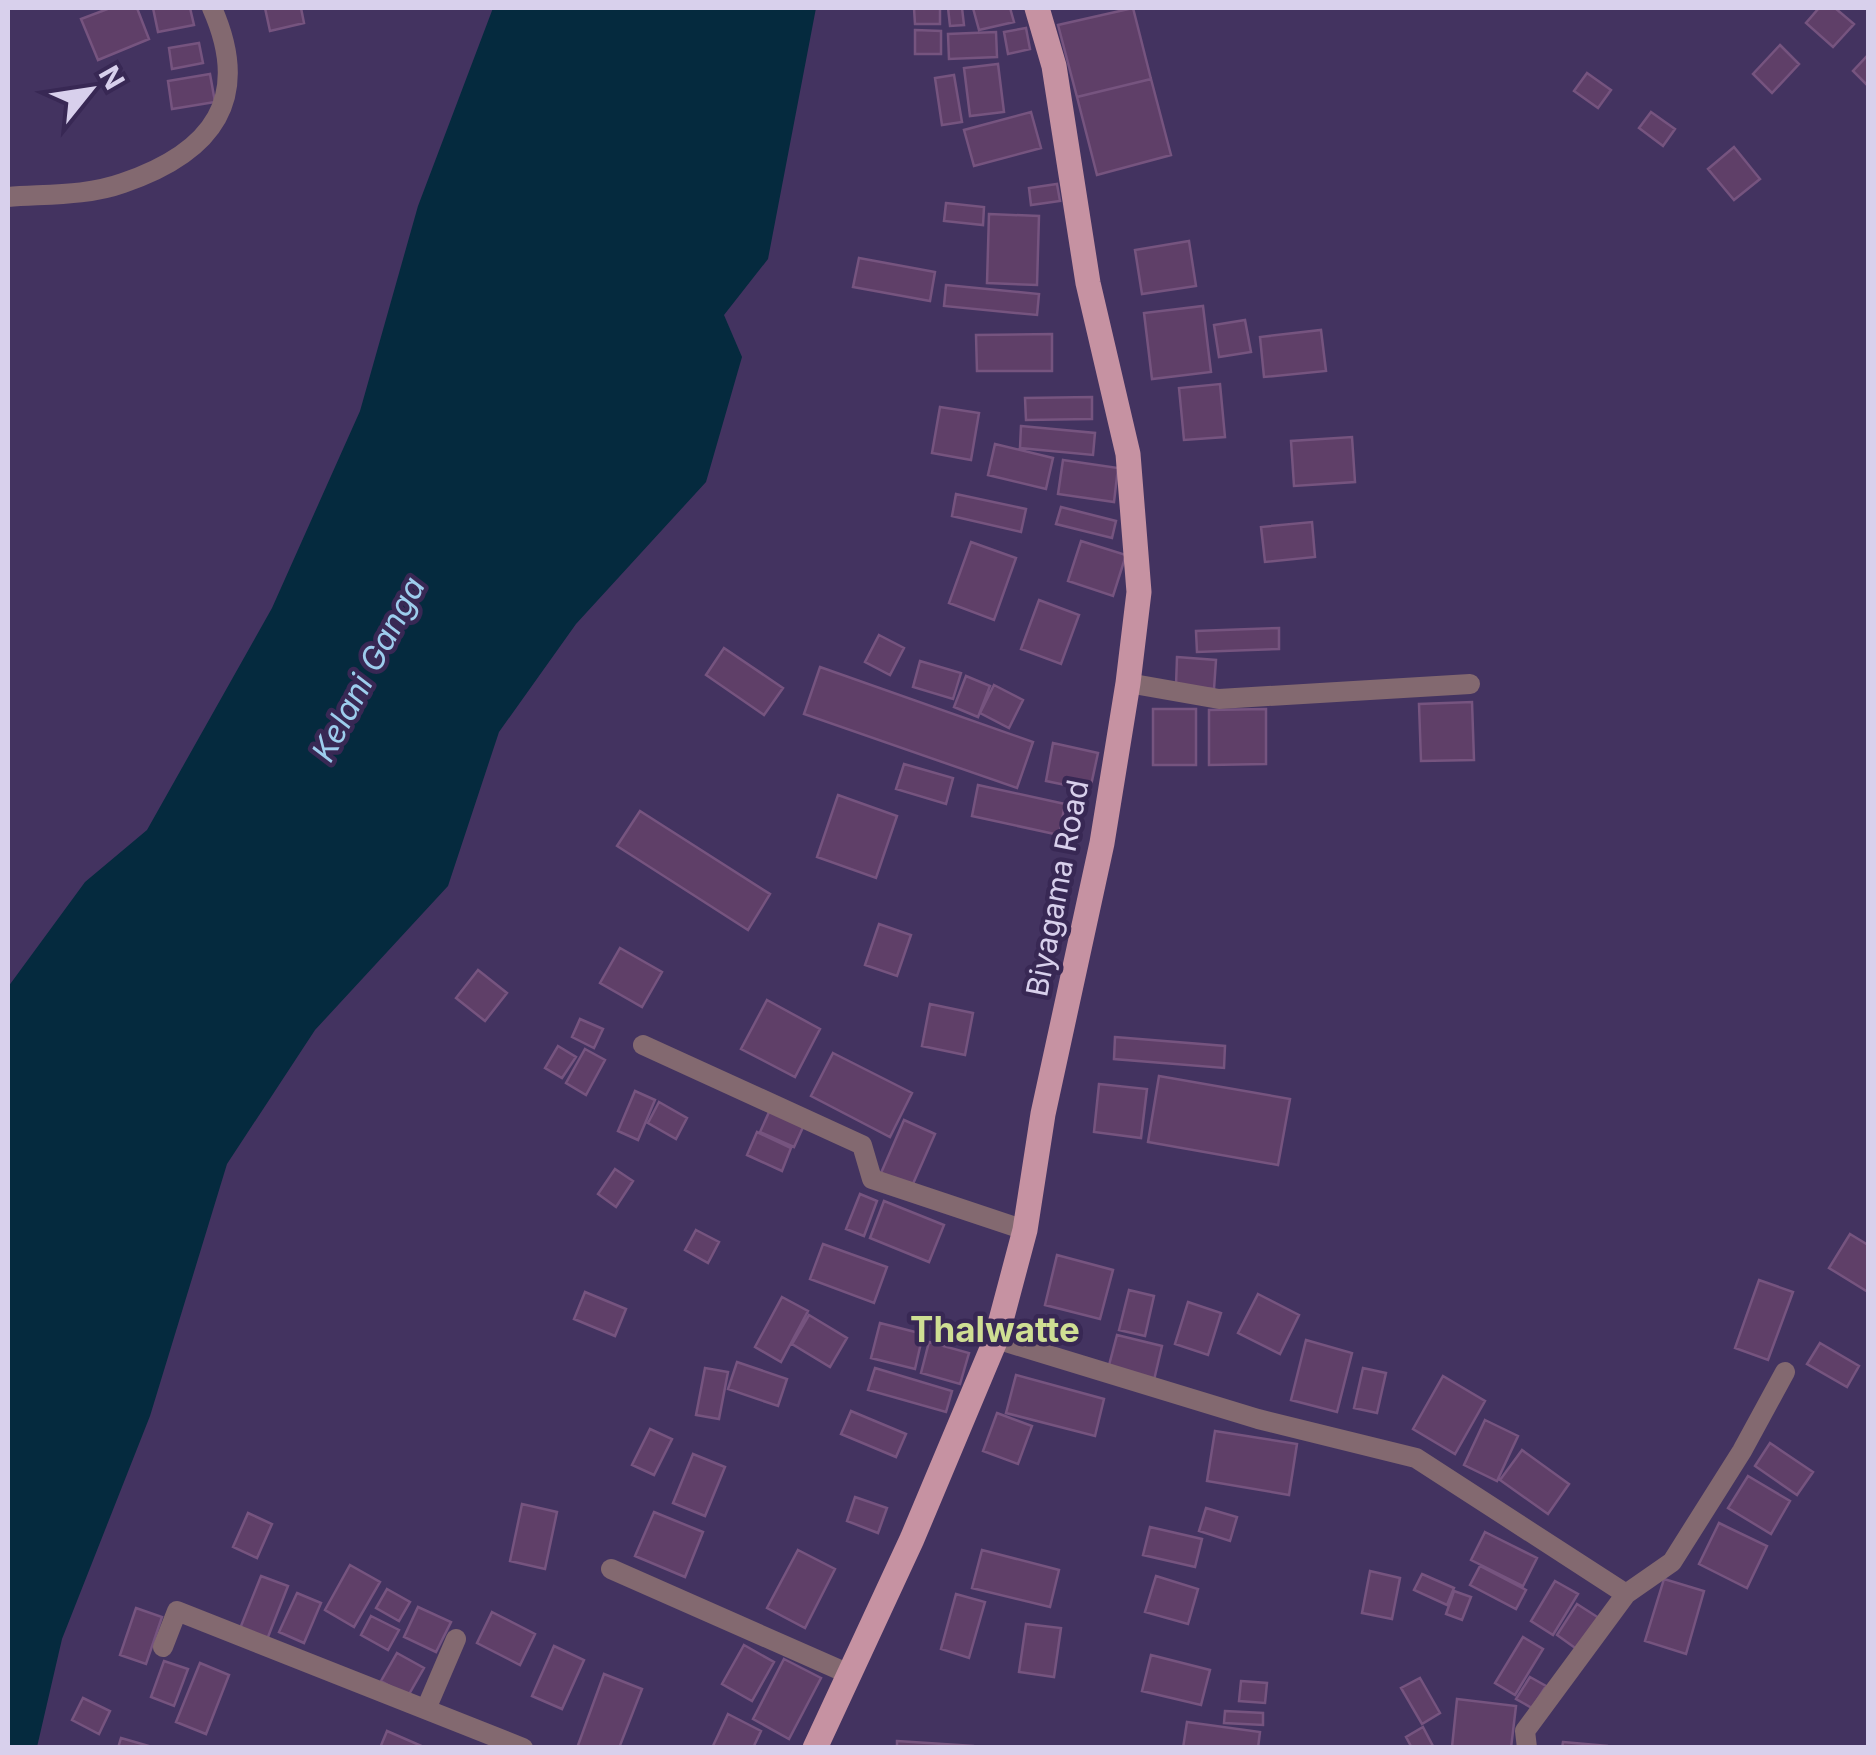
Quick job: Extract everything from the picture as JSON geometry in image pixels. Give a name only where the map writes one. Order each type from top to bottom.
[{"type":"main road","name":"Biyagama Road","points":[[815,1748],[996,1339],[1025,1230],[1043,1114],[1102,842],[1128,683],[1139,592],[1128,454],[1088,283],[1054,66],[1037,8]]},
{"type":"street","points":[[8,197],[87,192],[124,183],[211,130],[230,90],[228,45],[212,8]]},
{"type":"street","points":[[1128,683],[1219,699],[1470,684]]},
{"type":"street","points":[[643,1045],[862,1145],[872,1179],[1025,1230]]},
{"type":"street","points":[[996,1339],[1258,1419],[1416,1458],[1626,1594]]},
{"type":"street","points":[[1527,1748],[1526,1731],[1626,1594],[1672,1562],[1786,1372]]},
{"type":"street","points":[[611,1569],[849,1674]]},
{"type":"street","points":[[164,1647],[176,1611],[522,1748]]},
{"type":"street","points":[[426,1710],[456,1639]]},
{"type":"water","name":"Kelani Ganga","points":[[493,8],[816,8],[768,259],[724,315],[742,357],[706,482],[576,624],[499,732],[448,886],[315,1030],[227,1164],[150,1416],[62,1639],[37,1747],[8,1747],[8,987],[85,882],[147,830],[272,608],[360,411],[418,206]]},
{"type":"building","points":[[110,8],[137,8],[149,39],[98,60],[81,19]]},
{"type":"building","points":[[153,8],[190,8],[194,25],[158,32]]},
{"type":"building","points":[[265,8],[301,8],[304,23],[270,31]]},
{"type":"building","points":[[914,8],[940,8],[940,24],[915,24]]},
{"type":"building","points":[[948,8],[962,8],[964,25],[950,26]]},
{"type":"building","points":[[973,8],[1010,8],[1014,22],[979,30]]},
{"type":"building","points":[[1133,8],[1151,79],[1077,97],[1058,25]]},
{"type":"building","points":[[1819,8],[1835,8],[1854,24],[1833,47],[1806,23]]},
{"type":"building","points":[[1026,28],[1030,49],[1008,54],[1004,32]]},
{"type":"building","points":[[915,30],[941,31],[941,54],[915,54]]},
{"type":"building","points":[[996,32],[997,57],[949,59],[948,34]]},
{"type":"building","points":[[199,43],[203,63],[172,69],[169,48]]},
{"type":"building","points":[[1780,45],[1799,64],[1772,93],[1753,74]]},
{"type":"building","points":[[1868,55],[1868,86],[1853,71]]},
{"type":"building","points":[[998,64],[1004,112],[970,116],[964,68]]},
{"type":"building","points":[[1587,73],[1611,90],[1598,108],[1574,91]]},
{"type":"building","points":[[210,74],[215,102],[172,109],[168,81]]},
{"type":"building","points":[[954,75],[962,122],[942,125],[935,78]]},
{"type":"building","points":[[1151,79],[1171,155],[1097,175],[1077,97]]},
{"type":"building","points":[[1031,112],[1041,148],[974,166],[964,130]]},
{"type":"building","points":[[1651,112],[1675,129],[1663,146],[1639,128]]},
{"type":"building","points":[[1734,147],[1760,179],[1734,200],[1708,169]]},
{"type":"building","points":[[1057,184],[1060,201],[1031,205],[1029,188]]},
{"type":"building","points":[[946,203],[984,207],[983,225],[944,221]]},
{"type":"building","points":[[989,214],[1039,216],[1037,285],[987,283]]},
{"type":"building","points":[[1189,241],[1196,286],[1142,294],[1135,250]]},
{"type":"building","points":[[859,258],[935,272],[930,301],[853,287]]},
{"type":"building","points":[[946,285],[1039,294],[1037,315],[944,306]]},
{"type":"building","points":[[1203,306],[1211,372],[1152,379],[1144,313]]},
{"type":"building","points":[[1245,320],[1251,352],[1219,357],[1214,325]]},
{"type":"building","points":[[1321,330],[1326,371],[1264,377],[1260,337]]},
{"type":"building","points":[[1052,334],[1052,371],[977,371],[976,335]]},
{"type":"building","points":[[1220,384],[1225,437],[1184,440],[1179,388]]},
{"type":"building","points":[[1092,397],[1092,419],[1026,420],[1025,398]]},
{"type":"building","points":[[940,407],[979,413],[971,460],[932,453]]},
{"type":"building","points":[[1021,426],[1095,433],[1093,455],[1020,448]]},
{"type":"building","points":[[1352,437],[1355,482],[1294,486],[1291,441]]},
{"type":"building","points":[[995,444],[1053,458],[1046,489],[988,475]]},
{"type":"building","points":[[1063,460],[1118,468],[1114,502],[1058,494]]},
{"type":"building","points":[[956,494],[1026,509],[1021,532],[952,516]]},
{"type":"building","points":[[1061,507],[1116,521],[1112,538],[1056,524]]},
{"type":"building","points":[[1312,522],[1315,557],[1265,562],[1261,527]]},
{"type":"building","points":[[1081,541],[1126,555],[1113,596],[1068,581]]},
{"type":"building","points":[[971,542],[1016,558],[994,620],[949,603]]},
{"type":"building","points":[[1039,600],[1079,615],[1061,664],[1021,649]]},
{"type":"building","points":[[1279,628],[1279,649],[1197,652],[1196,631]]},
{"type":"building","points":[[879,635],[904,648],[890,675],[865,662]]},
{"type":"building","points":[[724,648],[783,688],[764,715],[706,675]]},
{"type":"building","points":[[1177,657],[1216,660],[1214,689],[1176,686]]},
{"type":"building","points":[[920,661],[961,673],[953,699],[913,687]]},
{"type":"building","points":[[820,667],[1033,742],[1017,788],[804,714]]},
{"type":"building","points":[[966,676],[990,686],[978,717],[954,707]]},
{"type":"building","points":[[994,685],[1023,700],[1009,728],[980,713]]},
{"type":"building","points":[[1472,702],[1474,760],[1421,761],[1419,704]]},
{"type":"building","points":[[1153,709],[1196,709],[1196,765],[1153,765]]},
{"type":"building","points":[[1266,709],[1266,764],[1209,765],[1209,710]]},
{"type":"building","points":[[1053,743],[1098,753],[1090,790],[1046,781]]},
{"type":"building","points":[[904,764],[953,778],[946,804],[896,789]]},
{"type":"building","points":[[978,785],[1065,804],[1059,835],[972,816]]},
{"type":"building","points":[[838,795],[897,816],[876,878],[817,857]]},
{"type":"building","points":[[640,811],[770,894],[748,930],[617,846]]},
{"type":"building","points":[[879,924],[911,935],[897,976],[865,965]]},
{"type":"building","points":[[620,948],[662,972],[642,1007],[600,983]]},
{"type":"building","points":[[478,970],[507,993],[485,1021],[456,998]]},
{"type":"building","points":[[767,1000],[820,1029],[795,1077],[741,1049]]},
{"type":"building","points":[[930,1004],[973,1013],[965,1055],[922,1046]]},
{"type":"building","points":[[580,1019],[603,1029],[594,1048],[572,1037]]},
{"type":"building","points":[[1115,1037],[1225,1046],[1224,1068],[1114,1059]]},
{"type":"building","points":[[558,1046],[576,1057],[562,1078],[545,1068]]},
{"type":"building","points":[[585,1049],[605,1060],[586,1095],[566,1083]]},
{"type":"building","points":[[833,1053],[912,1093],[890,1137],[811,1096]]},
{"type":"building","points":[[1159,1076],[1290,1099],[1278,1165],[1148,1142]]},
{"type":"building","points":[[1099,1084],[1147,1089],[1141,1138],[1094,1132]]},
{"type":"building","points":[[635,1091],[655,1100],[638,1140],[618,1131]]},
{"type":"building","points":[[659,1102],[687,1118],[676,1139],[648,1123]]},
{"type":"building","points":[[770,1110],[804,1125],[794,1147],[760,1132]]},
{"type":"building","points":[[904,1120],[935,1134],[912,1186],[881,1173]]},
{"type":"building","points":[[757,1132],[791,1148],[782,1171],[747,1155]]},
{"type":"building","points":[[615,1169],[633,1181],[616,1207],[598,1194]]},
{"type":"building","points":[[860,1194],[877,1201],[864,1236],[846,1229]]},
{"type":"building","points":[[884,1201],[944,1225],[929,1262],[870,1238]]},
{"type":"building","points":[[696,1230],[719,1242],[708,1263],[685,1250]]},
{"type":"building","points":[[1850,1234],[1868,1245],[1868,1292],[1829,1268]]},
{"type":"building","points":[[823,1244],[887,1267],[874,1303],[810,1279]]},
{"type":"building","points":[[1057,1255],[1113,1270],[1100,1319],[1045,1305]]},
{"type":"building","points":[[1759,1280],[1793,1292],[1768,1360],[1735,1348]]},
{"type":"building","points":[[1129,1290],[1154,1296],[1145,1336],[1119,1330]]},
{"type":"building","points":[[585,1292],[626,1309],[615,1336],[574,1319]]},
{"type":"building","points":[[1258,1294],[1299,1315],[1280,1354],[1238,1333]]},
{"type":"building","points":[[782,1297],[808,1311],[781,1362],[755,1347]]},
{"type":"building","points":[[1188,1302],[1221,1313],[1208,1355],[1175,1344]]},
{"type":"building","points":[[809,1315],[847,1338],[830,1367],[792,1344]]},
{"type":"building","points":[[880,1323],[923,1334],[915,1369],[871,1358]]},
{"type":"building","points":[[1117,1335],[1162,1346],[1154,1380],[1108,1369]]},
{"type":"building","points":[[1306,1340],[1352,1353],[1337,1412],[1291,1400]]},
{"type":"building","points":[[929,1342],[969,1353],[960,1384],[921,1373]]},
{"type":"building","points":[[1820,1343],[1859,1366],[1847,1387],[1807,1364]]},
{"type":"building","points":[[737,1362],[787,1379],[778,1406],[728,1389]]},
{"type":"building","points":[[705,1368],[728,1372],[719,1419],[696,1415]]},
{"type":"building","points":[[875,1368],[952,1391],[946,1412],[868,1390]]},
{"type":"building","points":[[1363,1368],[1386,1373],[1377,1413],[1354,1408]]},
{"type":"building","points":[[1016,1375],[1104,1399],[1095,1436],[1006,1413]]},
{"type":"building","points":[[1443,1376],[1485,1401],[1455,1454],[1413,1429]]},
{"type":"building","points":[[851,1411],[906,1434],[896,1457],[841,1434]]},
{"type":"building","points":[[997,1413],[1032,1426],[1018,1464],[983,1451]]},
{"type":"building","points":[[1485,1420],[1518,1436],[1497,1481],[1464,1465]]},
{"type":"building","points":[[650,1429],[672,1439],[654,1475],[632,1465]]},
{"type":"building","points":[[1215,1431],[1297,1444],[1289,1495],[1207,1481]]},
{"type":"building","points":[[1770,1443],[1813,1472],[1797,1495],[1755,1466]]},
{"type":"building","points":[[1522,1450],[1569,1484],[1548,1514],[1500,1480]]},
{"type":"building","points":[[693,1454],[725,1467],[705,1516],[673,1503]]},
{"type":"building","points":[[1748,1476],[1790,1501],[1771,1534],[1728,1508]]},
{"type":"building","points":[[855,1497],[887,1508],[878,1533],[847,1521]]},
{"type":"building","points":[[522,1504],[557,1512],[545,1569],[510,1561]]},
{"type":"building","points":[[1206,1508],[1237,1517],[1230,1541],[1199,1531]]},
{"type":"building","points":[[654,1512],[703,1532],[685,1577],[635,1556]]},
{"type":"building","points":[[248,1513],[272,1524],[257,1558],[233,1547]]},
{"type":"building","points":[[1719,1523],[1767,1546],[1747,1588],[1699,1564]]},
{"type":"building","points":[[1150,1527],[1202,1539],[1195,1567],[1143,1555]]},
{"type":"building","points":[[1485,1532],[1537,1558],[1523,1586],[1471,1560]]},
{"type":"building","points":[[798,1550],[835,1569],[805,1628],[767,1608]]},
{"type":"building","points":[[982,1550],[1059,1570],[1050,1607],[972,1588]]},
{"type":"building","points":[[350,1565],[380,1582],[354,1627],[325,1610]]},
{"type":"building","points":[[1480,1566],[1526,1590],[1516,1609],[1470,1585]]},
{"type":"building","points":[[1370,1571],[1400,1578],[1392,1619],[1362,1613]]},
{"type":"building","points":[[1422,1574],[1454,1588],[1447,1605],[1414,1590]]},
{"type":"building","points":[[261,1576],[288,1586],[266,1642],[239,1631]]},
{"type":"building","points":[[1156,1576],[1198,1589],[1188,1624],[1145,1612]]},
{"type":"building","points":[[1664,1579],[1704,1591],[1686,1654],[1645,1641]]},
{"type":"building","points":[[1555,1581],[1578,1594],[1553,1635],[1531,1621]]},
{"type":"building","points":[[387,1589],[410,1602],[399,1621],[376,1608]]},
{"type":"building","points":[[1454,1591],[1471,1597],[1462,1620],[1446,1614]]},
{"type":"building","points":[[297,1593],[321,1603],[304,1643],[279,1632]]},
{"type":"building","points":[[956,1594],[985,1602],[969,1658],[941,1649]]},
{"type":"building","points":[[1577,1604],[1599,1618],[1578,1650],[1557,1635]]},
{"type":"building","points":[[418,1607],[451,1622],[436,1652],[404,1637]]},
{"type":"building","points":[[136,1608],[162,1617],[146,1664],[120,1655]]},
{"type":"building","points":[[492,1612],[535,1634],[520,1665],[477,1643]]},
{"type":"building","points":[[371,1616],[399,1630],[388,1650],[361,1635]]},
{"type":"building","points":[[1026,1624],[1061,1628],[1054,1677],[1019,1672]]},
{"type":"building","points":[[1523,1637],[1543,1649],[1515,1695],[1495,1683]]},
{"type":"building","points":[[744,1645],[774,1662],[752,1701],[722,1684]]},
{"type":"building","points":[[554,1646],[584,1660],[562,1709],[532,1696]]},
{"type":"building","points":[[397,1653],[424,1668],[408,1696],[381,1681]]},
{"type":"building","points":[[1151,1655],[1210,1670],[1201,1705],[1142,1691]]},
{"type":"building","points":[[784,1659],[821,1678],[789,1739],[753,1719]]},
{"type":"building","points":[[164,1661],[188,1669],[174,1706],[151,1697]]},
{"type":"building","points":[[200,1663],[229,1675],[206,1734],[176,1722]]},
{"type":"building","points":[[604,1674],[642,1689],[619,1748],[577,1748]]},
{"type":"building","points":[[1530,1677],[1546,1686],[1532,1708],[1516,1699]]},
{"type":"building","points":[[1420,1678],[1440,1713],[1422,1724],[1401,1688]]},
{"type":"building","points":[[1241,1681],[1267,1683],[1265,1703],[1239,1701]]},
{"type":"building","points":[[83,1698],[110,1711],[99,1734],[72,1720]]},
{"type":"building","points":[[1457,1699],[1516,1706],[1511,1748],[1452,1747]]},
{"type":"building","points":[[1225,1711],[1263,1713],[1263,1725],[1224,1723]]},
{"type":"building","points":[[728,1714],[761,1731],[753,1748],[712,1748]]},
{"type":"building","points":[[1187,1722],[1260,1732],[1258,1748],[1183,1748]]},
{"type":"building","points":[[1423,1727],[1434,1748],[1412,1748],[1406,1737]]},
{"type":"building","points":[[387,1731],[424,1747],[424,1748],[380,1748]]},
{"type":"building","points":[[121,1738],[149,1746],[118,1748]]},
{"type":"building","points":[[897,1741],[973,1746],[973,1748],[897,1748]]},
{"type":"building","points":[[1563,1742],[1607,1746],[1607,1748],[1562,1748]]},
{"type":"district","name":"Thalwatte","points":[[995,1329]]}]
